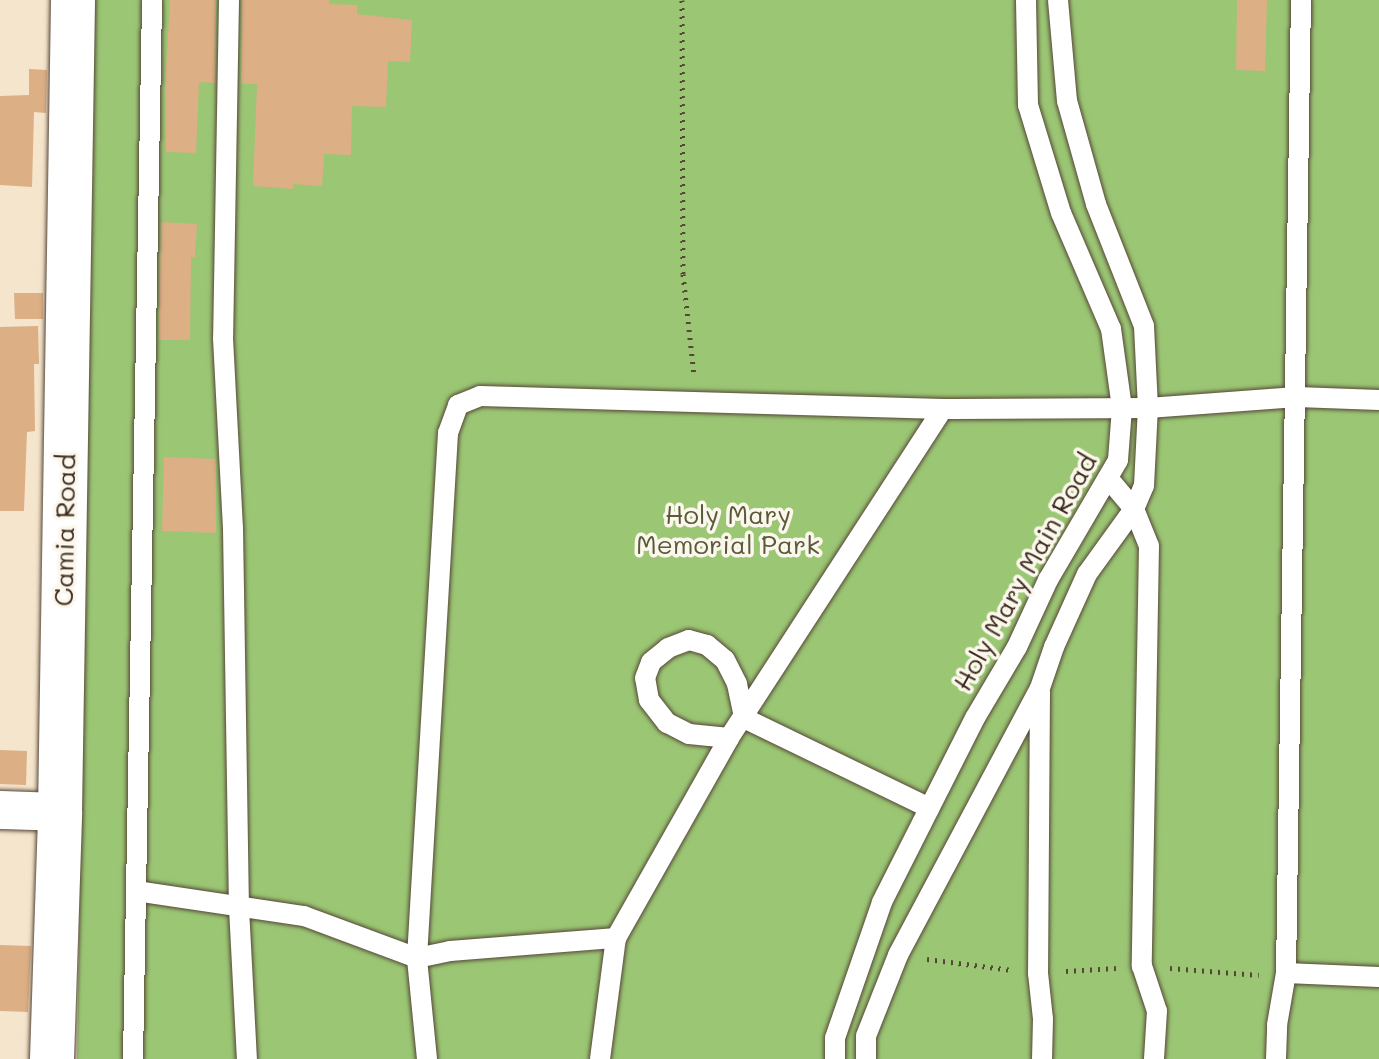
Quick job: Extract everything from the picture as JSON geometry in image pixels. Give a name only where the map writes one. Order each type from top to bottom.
[{"type":"street","name":"Camia Road","points":[[52,1059],[60,812],[73,0]]},
{"type":"street","points":[[0,810],[60,812]]},
{"type":"lane","points":[[133,1059],[152,0]]},
{"type":"lane","points":[[229,0],[223,338],[233,528],[239,908],[247,1059]]},
{"type":"lane","name":"Holy Mary Main Road","points":[[835,1059],[835,1038],[882,902],[929,808],[1017,647],[1048,580],[1118,460],[1122,408],[1111,329],[1061,213],[1028,105],[1026,0]]},
{"type":"lane","points":[[866,1059],[866,1036],[898,955],[1040,688],[1054,647],[1087,574],[1134,509],[1144,486],[1148,408],[1144,326],[1096,204],[1067,101],[1058,0]]},
{"type":"lane","points":[[1276,1059],[1277,1025],[1286,973],[1301,0]]},
{"type":"lane","points":[[1045,162],[1081,151]]},
{"type":"lane","points":[[427,1059],[417,958],[448,433],[458,405],[480,396],[943,409],[1148,408],[1297,397],[1379,400]]},
{"type":"lane","points":[[600,1059],[616,938],[729,738],[943,409]]},
{"type":"lane","points":[[1108,478],[1134,509],[1149,546],[1142,966],[1157,1011],[1154,1059]]},
{"type":"lane","points":[[729,738],[689,734],[667,723],[649,700],[645,678],[651,662],[668,648],[689,640],[707,645],[725,660],[737,684],[744,718]]},
{"type":"lane","points":[[1040,688],[1038,973],[1043,1019],[1042,1059]]},
{"type":"lane","points":[[744,718],[929,808]]},
{"type":"lane","points":[[136,891],[304,916],[417,958],[450,951],[616,938]]},
{"type":"lane","points":[[1286,973],[1379,977]]},
{"type":"path","points":[[682,0],[683,274],[697,404]]},
{"type":"path","points":[[898,955],[1038,973],[1142,966],[1253,975],[1286,973]]},
{"type":"green space","name":"Holy Mary Memorial Park","points":[[94,0],[1379,0],[1379,1059],[77,1059]]},
{"type":"building","points":[[170,0],[216,0],[215,83],[199,82],[196,153],[166,152],[165,85]]},
{"type":"building","points":[[242,0],[329,0],[329,4],[357,5],[357,14],[412,20],[410,62],[388,61],[386,107],[352,106],[351,155],[324,154],[322,186],[293,184],[293,189],[253,186],[257,84],[241,84]]},
{"type":"building","points":[[1237,0],[1267,0],[1265,71],[1236,70]]},
{"type":"building","points":[[29,69],[47,70],[46,113],[34,112],[32,187],[0,185],[0,96],[29,95]]},
{"type":"building","points":[[161,222],[197,224],[195,257],[191,257],[190,340],[159,340]]},
{"type":"building","points":[[14,293],[43,293],[43,319],[15,319]]},
{"type":"building","points":[[38,326],[39,364],[34,364],[35,431],[27,432],[24,511],[0,511],[0,327]]},
{"type":"building","points":[[164,457],[216,459],[216,533],[162,531]]},
{"type":"building","points":[[0,750],[27,751],[26,785],[0,784]]},
{"type":"building","points":[[0,945],[31,946],[28,1012],[0,1011]]}]
